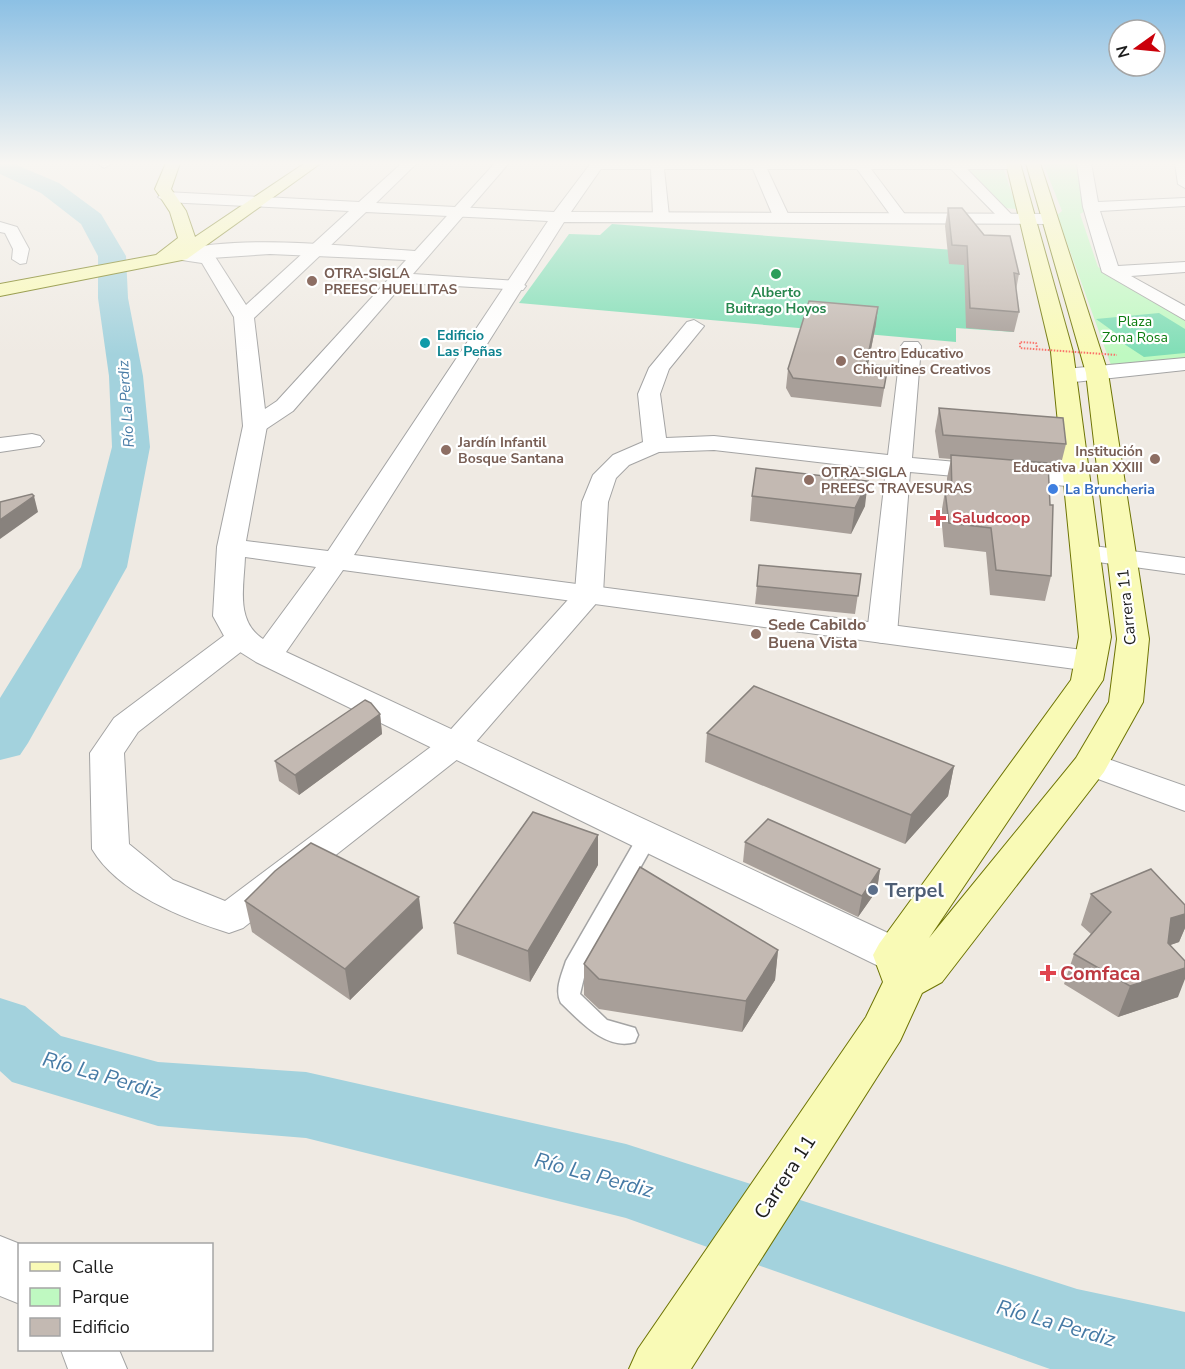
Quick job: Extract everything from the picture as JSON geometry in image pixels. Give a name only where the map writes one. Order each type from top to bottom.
[{"type":"main road","points":[[159,259],[181,246],[187,238],[183,227]]},
{"type":"main road","points":[[0,290],[181,255],[223,227]]},
{"type":"main road","name":"Carrera 11","points":[[658,1369],[884,1028],[908,969],[1088,680],[1095,637],[1062,352],[1029,227]]},
{"type":"main road","name":"Carrera 11","points":[[908,969],[1091,764],[1126,702],[1133,639],[1121,557],[1107,364],[1032,227]]},
{"type":"street","points":[[0,227],[11,230],[21,249],[20,259]]},
{"type":"street","points":[[244,317],[339,227]]},
{"type":"street","points":[[255,426],[285,406],[445,227]]},
{"type":"street","points":[[553,227],[336,560],[253,647],[126,724],[106,753],[111,849],[159,890],[229,918],[456,744],[589,594],[595,502],[605,475],[621,460],[655,445],[714,443],[899,464],[1078,480]]},
{"type":"street","points":[[1097,227],[1111,272],[1185,314]]},
{"type":"street","points":[[181,255],[226,248],[419,256]]},
{"type":"street","points":[[181,255],[207,259],[244,317],[255,426],[231,547],[228,616],[253,647],[648,836],[908,969]]},
{"type":"street","points":[[1111,272],[1185,267]]},
{"type":"street","points":[[401,278],[517,285]]},
{"type":"street","points":[[655,445],[649,394],[659,368],[694,326]]},
{"type":"street","points":[[882,634],[911,346]]},
{"type":"street","points":[[1065,376],[1107,364],[1185,364]]},
{"type":"street","points":[[0,445],[32,441]]},
{"type":"street","points":[[231,547],[1090,661]]},
{"type":"street","points":[[1086,553],[1185,566]]},
{"type":"street","points":[[1091,764],[1185,799]]},
{"type":"street","points":[[0,1262],[18,1276]]},
{"type":"street","points":[[89,1351],[98,1369]]},
{"type":"lane","points":[[627,1035],[600,1027],[569,997],[570,983],[577,961],[648,836]]},
{"type":"path","points":[[1037,347],[1036,343],[1020,342],[1020,348],[1107,364]]},
{"type":"green space","name":"Alberto Buitrago Hoyos","points":[[609,227],[650,227],[1007,254],[1014,332],[956,328],[956,342],[519,303],[569,234],[600,235]]},
{"type":"green space","name":"Plaza Zona Rosa","points":[[1061,227],[1084,227],[1098,267],[1185,320],[1185,359],[1111,365]]},
{"type":"green space","points":[[1159,313],[1185,329],[1185,353],[1144,357],[1115,338],[1121,337],[1096,319]]},
{"type":"building","points":[[950,227],[977,227],[984,235],[1010,236],[1019,274],[1014,273],[1019,312],[970,308],[967,246],[952,245]]},
{"type":"building","points":[[809,301],[878,307],[866,365],[888,366],[884,388],[793,378],[788,369]]},
{"type":"building","points":[[939,408],[1063,418],[1066,444],[943,435]]},
{"type":"building","points":[[951,455],[1048,463],[1050,505],[1053,505],[1051,576],[996,570],[991,528],[949,523],[945,491],[952,492]]},
{"type":"building","points":[[756,468],[868,481],[855,508],[752,496]]},
{"type":"building","points":[[32,494],[34,496],[0,520],[0,502]]},
{"type":"building","points":[[759,565],[861,574],[858,596],[757,586]]},
{"type":"building","points":[[754,686],[954,766],[911,815],[707,733]]},
{"type":"building","points":[[365,700],[371,703],[380,714],[295,775],[275,761]]},
{"type":"building","points":[[533,812],[598,835],[528,951],[454,923]]},
{"type":"building","points":[[768,819],[880,869],[862,896],[745,842]]},
{"type":"building","points":[[311,843],[419,897],[345,969],[245,901],[275,871]]},
{"type":"building","points":[[640,867],[778,950],[746,1001],[599,979],[584,964]]},
{"type":"building","points":[[1151,869],[1185,905],[1185,914],[1171,918],[1168,943],[1185,961],[1185,968],[1130,986],[1074,954],[1111,912],[1091,894]]},
{"type":"waterway","name":"Río La Perdiz","points":[[0,743],[104,567],[131,447],[126,376],[113,298],[112,256],[96,227]]},
{"type":"waterway","name":"Río La Perdiz","points":[[0,1027],[38,1060],[158,1094],[306,1105],[626,1181],[1077,1334],[1185,1357]]},
{"type":"place","name":"Alberto Buitrago Hoyos","points":[[776,274]]},
{"type":"place","name":"OTRA-SIGLA PREESC HUELLITAS","points":[[312,281]]},
{"type":"place","name":"Edificio Las Peñas","points":[[425,343]]},
{"type":"place","name":"Centro Educativo Chiquitines Creativos","points":[[841,361]]},
{"type":"place","name":"Jardín Infantil Bosque Santana","points":[[446,450]]},
{"type":"place","name":"Institución Educativa Juan XXIII","points":[[1155,459]]},
{"type":"place","name":"OTRA-SIGLA PREESC TRAVESURAS","points":[[809,480]]},
{"type":"place","name":"La Bruncheria","points":[[1053,489]]},
{"type":"place","name":"Saludcoop","points":[[938,518]]},
{"type":"place","name":"Sede Cabildo Buena Vista","points":[[756,634]]},
{"type":"place","name":"Terpel","points":[[873,890]]},
{"type":"place","name":"Comfaca","points":[[1048,973]]}]
